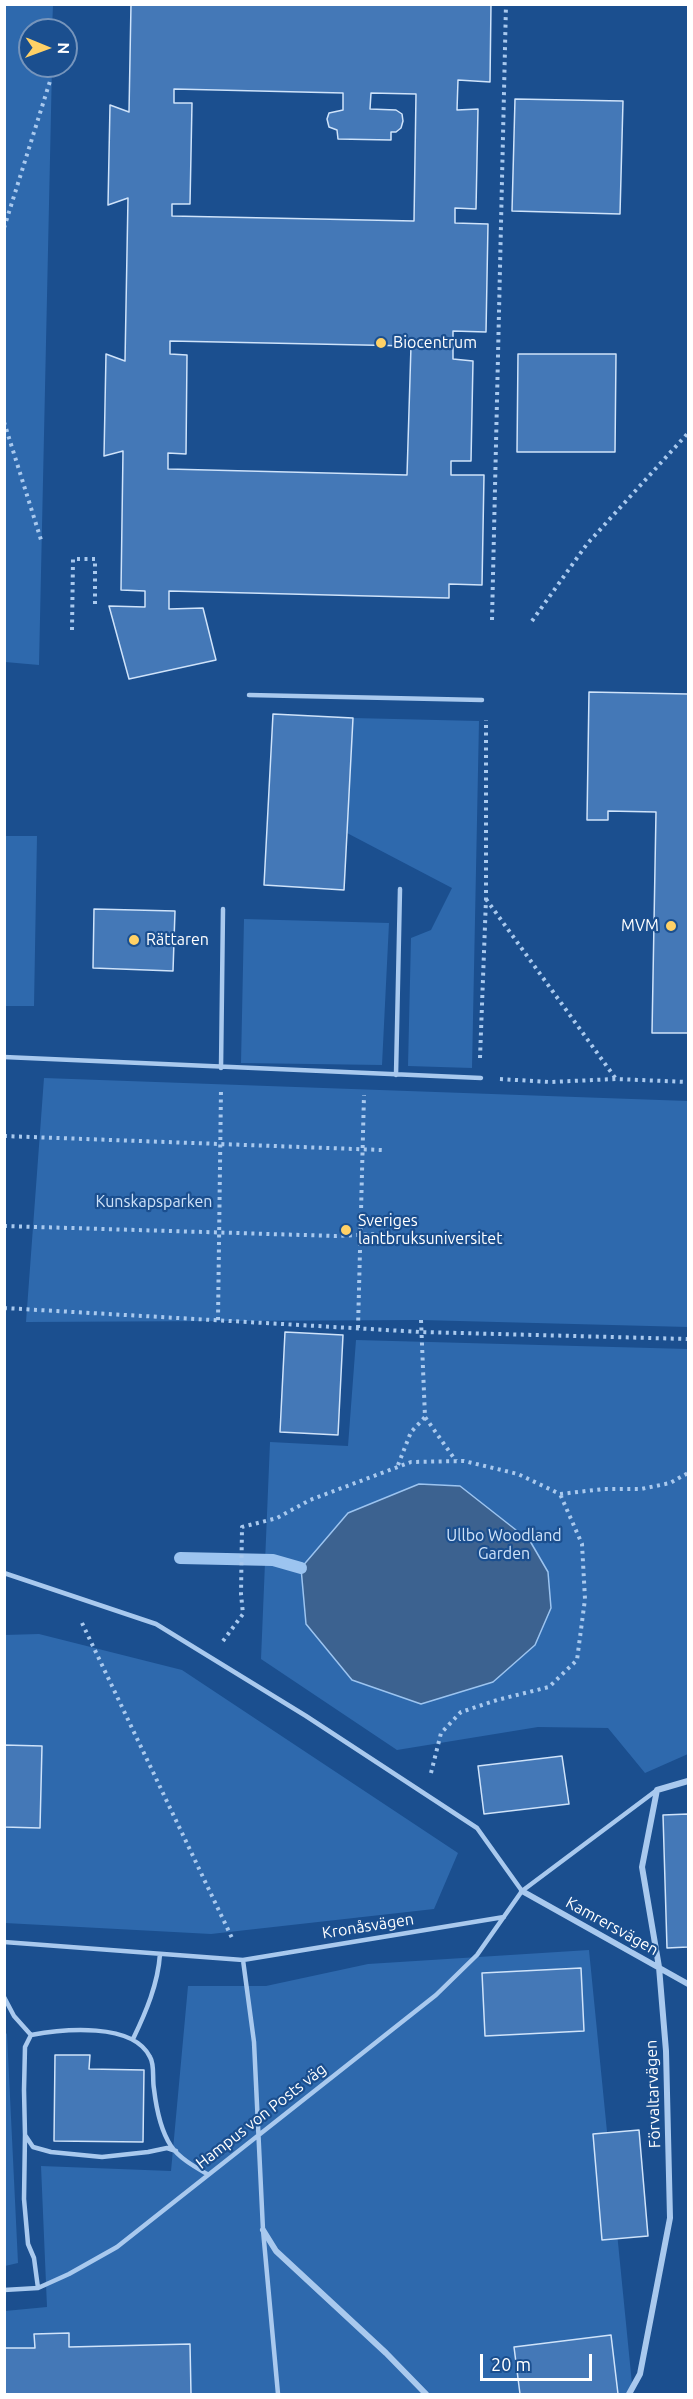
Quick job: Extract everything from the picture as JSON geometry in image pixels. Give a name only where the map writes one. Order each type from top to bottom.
[{"type":"street","points":[[657,1790],[688,1781]]},
{"type":"street","name":"Förvaltarvägen","points":[[629,2394],[640,2374],[670,2218],[666,2051],[659,1967],[642,1867],[657,1790]]},
{"type":"street","name":"Kamrersvägen","points":[[522,1891],[688,1984]]},
{"type":"street","points":[[263,2230],[276,2251],[386,2353],[426,2394]]},
{"type":"lane","points":[[249,695],[482,700]]},
{"type":"lane","points":[[396,1075],[400,890]]},
{"type":"lane","points":[[221,1068],[223,909]]},
{"type":"lane","points":[[4,1058],[481,1078]]},
{"type":"lane","points":[[4,1573],[156,1624],[207,1655],[306,1716],[477,1828],[522,1891]]},
{"type":"lane","points":[[504,1917],[522,1891],[657,1790]]},
{"type":"lane","name":"Kronåsvägen","points":[[4,1942],[243,1960],[504,1917]]},
{"type":"lane","name":"Hampus von Posts väg","points":[[4,2290],[38,2288],[69,2274],[117,2247],[257,2134],[436,1995],[477,1955],[504,1917]]},
{"type":"lane","points":[[133,2039],[150,1999],[159,1970],[160,1954]]},
{"type":"lane","points":[[243,1960],[254,2042],[263,2230],[278,2394]]},
{"type":"lane","points":[[4,1997],[14,2016],[31,2035]]},
{"type":"lane","points":[[31,2035],[47,2032],[110,2032],[138,2042],[151,2058],[154,2090],[162,2125],[171,2146],[193,2166],[207,2174]]},
{"type":"lane","points":[[31,2035],[25,2047],[23,2063],[24,2199],[28,2244],[34,2258],[38,2288]]},
{"type":"lane","points":[[25,2135],[33,2146],[51,2152],[76,2155],[102,2157],[167,2148],[176,2151]]},
{"type":"path","points":[[492,620],[506,4]]},
{"type":"path","points":[[4,228],[51,78]]},
{"type":"path","points":[[4,422],[42,543]]},
{"type":"path","points":[[532,621],[587,544],[688,433]]},
{"type":"path","points":[[72,630],[73,559],[95,559],[95,608]]},
{"type":"path","points":[[486,709],[486,899],[481,1078],[550,1082],[616,1079],[688,1082]]},
{"type":"path","points":[[486,899],[616,1079]]},
{"type":"path","points":[[218,1320],[221,1068]]},
{"type":"path","points":[[358,1328],[364,1074]]},
{"type":"path","points":[[4,1136],[382,1150]]},
{"type":"path","points":[[4,1226],[379,1234]]},
{"type":"path","points":[[4,1308],[421,1332],[688,1339]]},
{"type":"path","points":[[421,1320],[426,1417],[457,1461]]},
{"type":"path","points":[[398,1466],[411,1432],[426,1417]]},
{"type":"path","points":[[207,1655],[228,1637],[243,1614],[242,1527],[277,1518],[310,1500],[398,1466],[411,1462],[457,1461],[518,1474],[560,1494],[604,1489],[641,1490],[670,1483],[688,1473]]},
{"type":"path","points":[[425,1794],[441,1732],[461,1712],[549,1687],[577,1660],[585,1599],[582,1544],[560,1494]]},
{"type":"path","points":[[69,1595],[243,1960]]},
{"type":"green space","points":[[4,5],[53,5],[52,18],[18,18],[18,78],[52,78],[39,665],[5,662]]},
{"type":"green space","points":[[353,718],[479,721],[472,1068],[408,1066],[411,938],[431,930],[452,888],[347,833]]},
{"type":"green space","points":[[5,836],[37,836],[34,1006],[5,1006]]},
{"type":"green space","points":[[244,919],[389,923],[382,1065],[241,1063]]},
{"type":"green space","name":"Kunskapsparken","points":[[44,1078],[688,1101],[688,1327],[421,1320],[26,1322]]},
{"type":"green space","name":"Ullbo Woodland Garden","points":[[356,1340],[688,1349],[688,1754],[645,1773],[608,1728],[538,1727],[397,1750],[261,1659],[270,1442],[348,1446]]},
{"type":"green space","points":[[39,1634],[182,1670],[458,1853],[434,1909],[211,1934],[5,1923],[4,1635]]},
{"type":"green space","points":[[589,1950],[633,2394],[5,2394],[5,2311],[47,2307],[41,2166],[171,2171],[188,1986],[266,1986],[368,1964]]},
{"type":"green space","points":[[4,2031],[7,2034],[18,2263],[5,2266]]},
{"type":"shaded area","points":[[419,1484],[460,1486],[530,1541],[548,1572],[551,1608],[535,1645],[493,1682],[421,1704],[352,1680],[306,1624],[301,1568],[348,1513]]},
{"type":"building","name":"Biocentrum","points":[[131,4],[491,4],[490,82],[458,80],[457,110],[478,109],[476,209],[455,208],[455,223],[488,224],[486,332],[453,331],[453,359],[473,361],[471,461],[451,461],[451,475],[484,475],[482,585],[449,584],[449,598],[169,591],[169,609],[203,608],[216,660],[129,679],[109,606],[145,607],[145,591],[121,590],[123,451],[104,456],[106,354],[125,361],[128,198],[108,205],[110,105],[129,112]],"holes":[[[174,89],[343,93],[343,110],[329,113],[327,119],[329,127],[337,130],[338,139],[391,140],[391,132],[396,132],[401,128],[402,114],[396,110],[370,109],[371,93],[416,94],[414,221],[172,216],[172,204],[190,204],[192,103],[174,103]],[[170,341],[411,346],[407,475],[168,469],[168,453],[186,454],[187,355],[170,354]]]},
{"type":"building","points":[[515,99],[623,101],[620,214],[512,211]]},
{"type":"building","points":[[518,354],[616,354],[615,452],[517,452]]},
{"type":"building","name":"MVM","points":[[589,692],[688,694],[688,1033],[652,1033],[656,812],[608,811],[608,820],[587,820]]},
{"type":"building","points":[[273,714],[353,718],[344,890],[264,885]]},
{"type":"building","name":"Rättaren","points":[[94,909],[175,911],[173,971],[93,968]]},
{"type":"building","points":[[285,1332],[343,1335],[338,1435],[280,1432]]},
{"type":"building","points":[[4,1745],[42,1746],[40,1828],[4,1827]]},
{"type":"building","points":[[562,1756],[569,1804],[484,1814],[478,1766]]},
{"type":"building","points":[[688,1814],[688,1947],[667,1948],[663,1815]]},
{"type":"building","points":[[581,1968],[584,2031],[485,2036],[482,1973]]},
{"type":"building","points":[[55,2055],[90,2055],[89,2069],[144,2070],[143,2142],[54,2141]]},
{"type":"building","points":[[639,2130],[648,2236],[602,2240],[593,2134]]},
{"type":"building","points":[[69,2333],[69,2347],[190,2344],[191,2394],[4,2394],[4,2348],[35,2348],[34,2334]]},
{"type":"building","points":[[611,2335],[618,2394],[520,2394],[514,2347]]},
{"type":"waterway","points":[[180,1558],[273,1560],[301,1568]]},
{"type":"place","name":"Biocentrum","points":[[381,343]]},
{"type":"place","name":"MVM","points":[[671,926]]},
{"type":"place","name":"Rättaren","points":[[134,940]]},
{"type":"place","name":"Sveriges lantbruksuniversitet","points":[[346,1230]]}]
